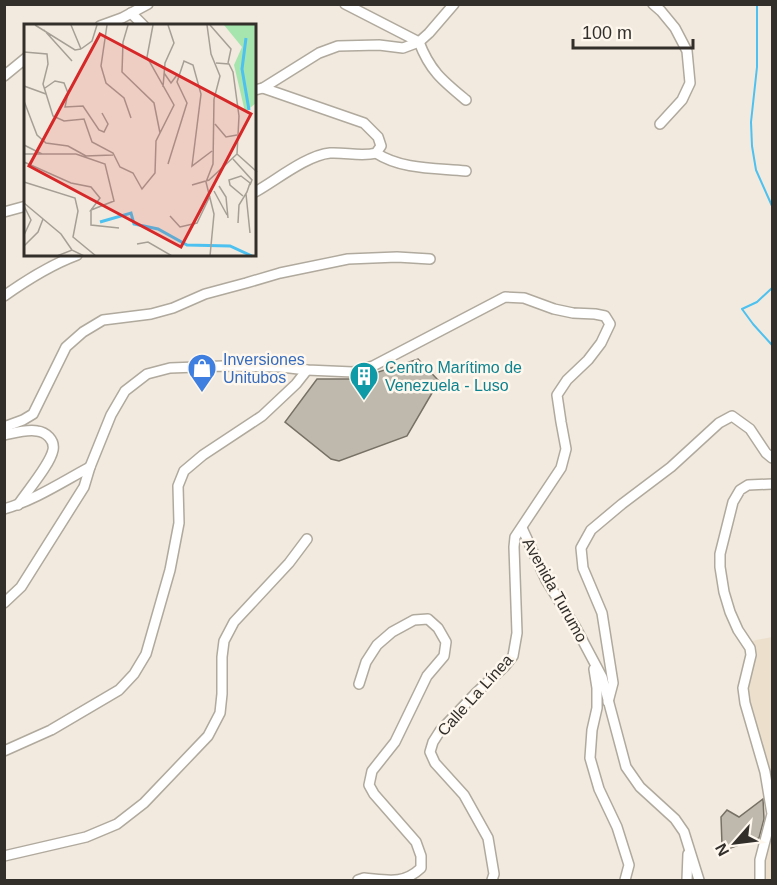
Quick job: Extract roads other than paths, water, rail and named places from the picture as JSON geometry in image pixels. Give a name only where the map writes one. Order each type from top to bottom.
[{"type":"street","points":[[106,24],[148,4]]},
{"type":"street","points":[[345,4],[419,42],[425,57],[439,76],[466,100]]},
{"type":"street","points":[[653,4],[675,28],[687,51],[690,83],[682,100],[660,124]]},
{"type":"street","points":[[259,89],[319,53],[338,46],[379,45],[403,48],[419,42],[451,6]]},
{"type":"street","points":[[131,13],[142,24]]},
{"type":"street","points":[[4,76],[24,60]]},
{"type":"street","points":[[256,191],[316,157],[329,153],[368,155],[376,153],[381,146],[378,137],[364,123],[259,89]]},
{"type":"street","points":[[376,153],[387,160],[408,165],[466,171]]},
{"type":"street","points":[[4,212],[24,207]]},
{"type":"street","points":[[4,296],[31,277],[74,256]]},
{"type":"street","points":[[4,427],[33,414],[66,347],[82,332],[103,320],[151,314],[173,308],[205,294],[280,273],[348,259],[397,257],[430,259]]},
{"type":"street","name":"Avenida Turumo","points":[[307,370],[353,372],[373,366],[505,297],[524,298],[573,313],[605,316],[610,324],[602,343],[567,380],[557,395],[566,449],[561,468],[522,528],[546,580],[602,677],[626,767],[640,787],[675,819],[684,832],[699,880]]},
{"type":"street","points":[[4,603],[21,587],[84,488],[111,415],[125,391],[147,374],[170,368],[223,366],[307,370]]},
{"type":"street","points":[[4,752],[51,730],[119,690],[134,674],[146,654],[170,570],[180,523],[178,486],[184,471],[203,455],[262,416],[296,384],[307,370]]},
{"type":"street","points":[[608,702],[613,683],[602,613],[583,568],[581,548],[591,530],[671,467],[719,423],[732,416],[750,429],[772,458]]},
{"type":"street","points":[[4,435],[35,430],[45,433],[52,440],[54,449],[46,466],[18,505]]},
{"type":"street","points":[[4,509],[18,505],[90,467]]},
{"type":"street","points":[[760,880],[760,860],[772,814],[765,772],[743,688],[751,655],[750,648],[730,612],[724,592],[720,554],[733,502],[740,490],[748,485],[772,484]]},
{"type":"street","name":"Calle La Línea","points":[[492,880],[494,874],[488,838],[464,795],[435,763],[430,752],[440,731],[476,693],[506,666],[513,656],[517,633],[514,547],[515,537],[522,528]]},
{"type":"street","points":[[4,856],[86,837],[117,824],[144,803],[208,736],[220,713],[224,641],[234,622],[289,563],[307,539]]},
{"type":"street","points":[[358,880],[364,878],[403,880],[413,876],[421,868],[421,856],[416,842],[374,794],[369,785],[372,771],[395,742],[427,676],[444,656],[446,642],[438,628],[428,619],[414,620],[392,632],[377,645],[366,662],[359,684]]},
{"type":"street","points":[[591,655],[597,688],[597,708],[592,730],[590,758],[599,789],[617,827],[629,865],[625,880]]},
{"type":"street","points":[[687,880],[688,849]]},
{"type":"waterway","points":[[757,4],[757,67],[751,122],[752,146],[756,170],[772,206]]},
{"type":"waterway","points":[[772,288],[757,302],[742,309],[772,345]]},
{"type":"place","name":"Inversiones Unitubos","points":[[202,394]]},
{"type":"place","name":"Centro Marítimo de Venezuela - Luso","points":[[364,402]]}]
